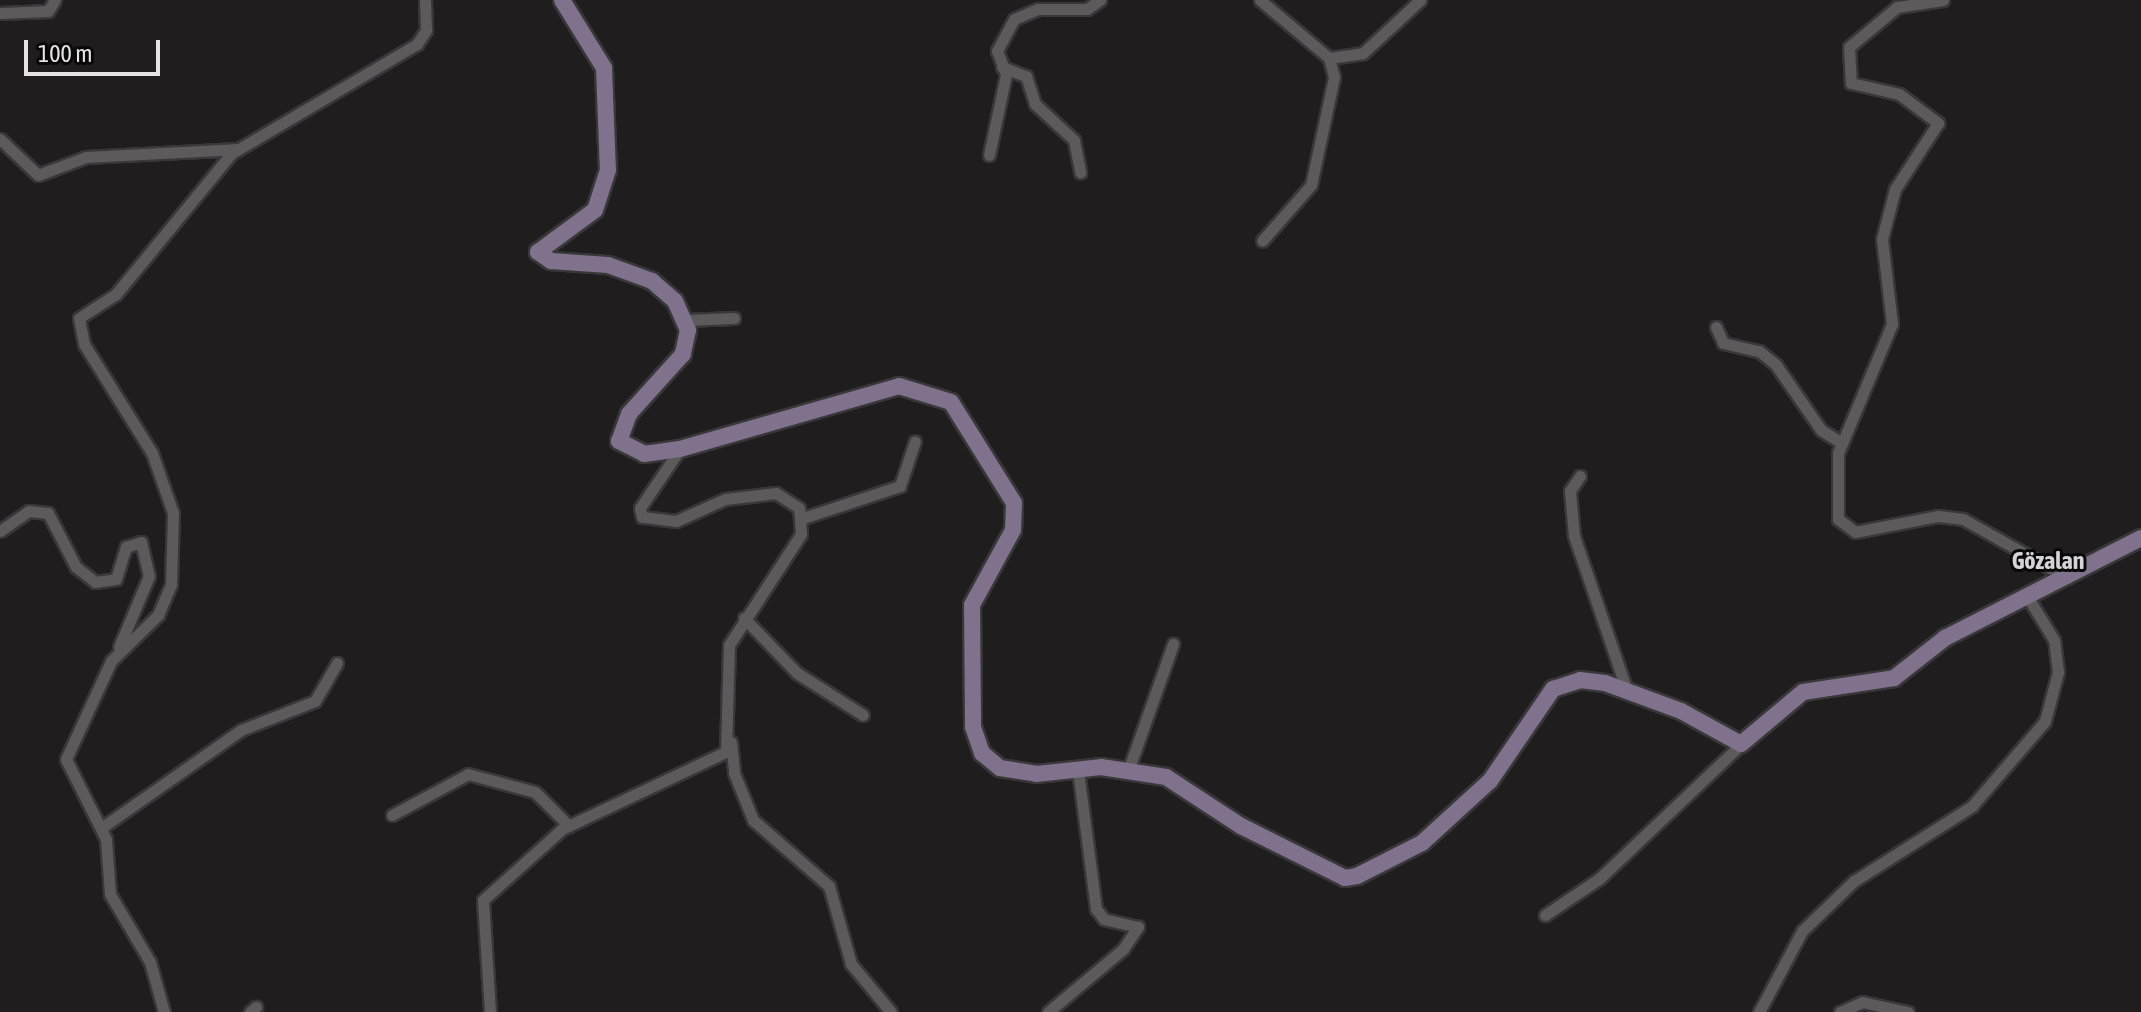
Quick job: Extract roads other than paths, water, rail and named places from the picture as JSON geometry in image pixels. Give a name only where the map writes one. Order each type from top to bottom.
[{"type":"street","points":[[0,13],[48,11],[55,0]]},
{"type":"street","points":[[111,661],[158,615],[171,585],[173,513],[152,453],[84,344],[79,318],[116,294],[239,149],[417,44],[426,30],[425,0]]},
{"type":"street","points":[[562,0],[602,61],[608,170],[595,210],[538,252],[551,261],[637,274],[668,292],[686,320],[683,354],[629,414],[618,436],[644,454],[680,449],[890,387],[914,386],[951,402],[978,450],[1007,482],[1015,514],[972,605],[978,746],[990,762],[1013,771],[1128,771],[1184,784],[1227,819],[1328,870],[1357,876],[1422,843],[1490,781],[1547,693],[1587,679],[1627,692],[1741,744]]},
{"type":"street","points":[[989,155],[1002,67],[1003,35],[1022,12],[1087,9],[1100,0]]},
{"type":"street","points":[[1260,0],[1329,58],[1334,77],[1315,177],[1262,241]]},
{"type":"street","points":[[1329,58],[1363,53],[1420,0]]},
{"type":"street","points":[[1943,0],[1897,7],[1849,47],[1851,83],[1899,94],[1938,123],[1895,189],[1880,249],[1892,324],[1842,443],[1838,519],[1846,529],[1963,519],[2069,578]]},
{"type":"street","points":[[1002,67],[1026,76],[1035,104],[1074,140],[1080,172]]},
{"type":"street","points":[[2,145],[38,175],[86,157],[239,149]]},
{"type":"street","points":[[686,320],[734,318]]},
{"type":"street","points":[[1716,327],[1723,343],[1759,351],[1776,365],[1814,421],[1842,443]]},
{"type":"street","points":[[803,518],[900,486],[915,441]]},
{"type":"street","points":[[680,449],[640,508],[642,517],[676,521],[759,492],[788,498],[803,518]]},
{"type":"street","points":[[1580,476],[1570,491],[1574,536],[1627,692]]},
{"type":"street","points":[[0,531],[29,511],[48,513],[76,567],[95,582],[116,579],[126,547],[141,542],[149,555],[146,592],[66,759],[101,828],[110,894],[150,962],[164,1012]]},
{"type":"street","points":[[803,518],[794,552],[744,618],[729,645],[734,773],[753,820],[829,886],[851,964],[867,992],[891,1012]]},
{"type":"street","points":[[1545,915],[1600,878],[1741,744],[1803,692],[1894,678],[1933,645],[2029,599],[2141,538]]},
{"type":"street","points":[[1759,1012],[1802,931],[1854,881],[1972,806],[2045,721],[2058,672],[2054,640],[2029,599]]},
{"type":"street","points":[[744,618],[797,673],[863,715]]},
{"type":"street","points":[[1128,771],[1173,644]]},
{"type":"street","points":[[101,828],[241,730],[315,701],[337,663]]},
{"type":"street","points":[[490,1012],[483,900],[569,826],[714,763],[731,741]]},
{"type":"street","points":[[1048,1012],[1123,949],[1138,927],[1104,919],[1096,909],[1078,770]]},
{"type":"street","points":[[392,815],[468,774],[535,792],[569,826]]},
{"type":"street","points":[[1840,1012],[1862,1002],[1908,1012]]},
{"type":"district","name":"Gözalan","points":[[2048,561]]}]
